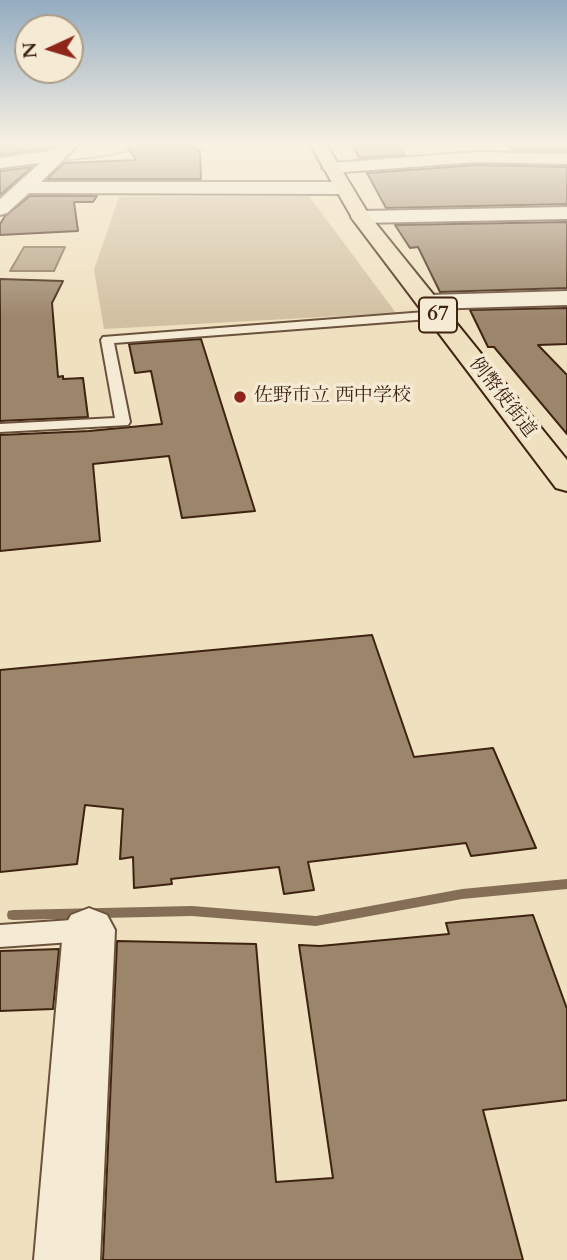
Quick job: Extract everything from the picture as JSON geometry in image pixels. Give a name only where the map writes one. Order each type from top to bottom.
[{"type":"main road","name":"例幣使街道","points":[[352,203],[567,481]]},
{"type":"street","points":[[361,217],[567,213]]},
{"type":"street","points":[[433,309],[567,298]]},
{"type":"street","points":[[67,1260],[89,930]]},
{"type":"lane","points":[[0,428],[123,422],[107,340],[433,309]]},
{"type":"lane","points":[[0,936],[89,930]]},
{"type":"shaded area","points":[[117,203],[314,203],[396,313],[104,329],[94,270]]},
{"type":"shaded area","points":[[24,247],[65,247],[54,271],[10,271]]},
{"type":"building","points":[[21,203],[74,203],[78,231],[0,235],[0,224],[5,216]]},
{"type":"building","points":[[383,203],[567,203],[567,204],[386,208]]},
{"type":"building","points":[[567,222],[567,288],[440,292],[418,247],[410,248],[395,225]]},
{"type":"building","points":[[0,279],[63,281],[52,303],[58,377],[83,378],[88,417],[0,421]]},
{"type":"building","points":[[567,308],[567,344],[538,345],[567,375],[567,434],[494,347],[488,347],[470,310]]},
{"type":"building","points":[[201,339],[255,511],[182,518],[169,456],[93,464],[100,541],[0,551],[0,435],[162,424],[151,371],[135,373],[129,344]]},
{"type":"building","points":[[372,635],[414,757],[493,748],[536,848],[471,856],[466,843],[308,862],[314,890],[284,894],[279,867],[171,879],[172,884],[134,888],[133,857],[120,859],[123,809],[85,805],[77,864],[0,872],[0,670]]},
{"type":"building","points":[[533,915],[567,1009],[567,1100],[483,1110],[523,1260],[103,1260],[117,941],[256,944],[276,1182],[333,1178],[299,945],[320,946],[449,934],[446,923]]},
{"type":"building","points":[[59,949],[53,1009],[0,1011],[0,951]]},
{"type":"waterway","points":[[13,915],[192,911],[316,921],[462,894],[567,884]]},
{"type":"place","name":"佐野市立 西中学校","points":[[240,397]]}]
